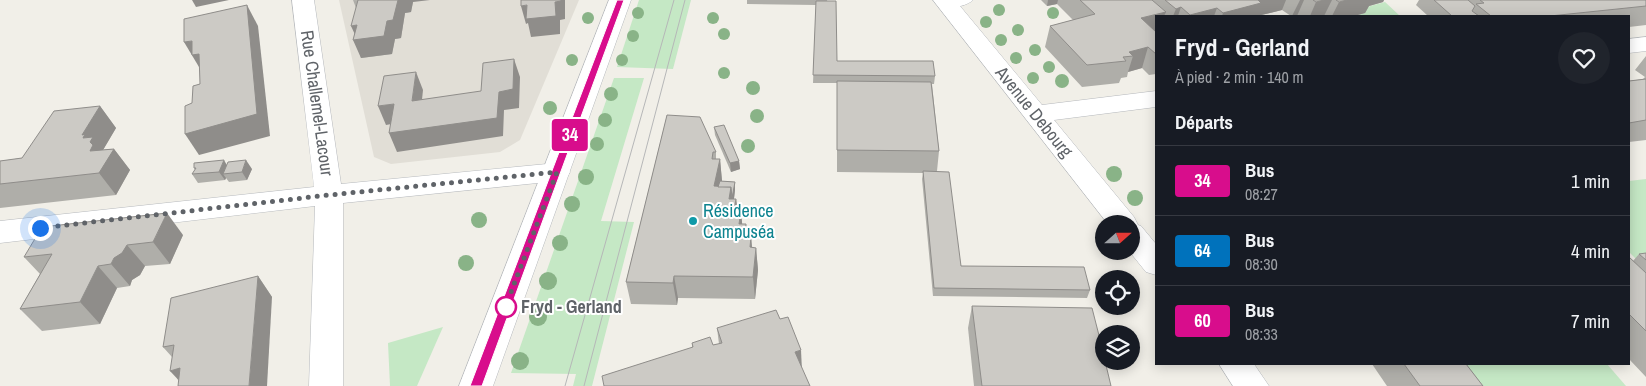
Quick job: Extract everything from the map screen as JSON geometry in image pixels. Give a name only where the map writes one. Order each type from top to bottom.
[{"type":"street","name":"Rue Challemel-Lacour","points":[[303,0],[329,195],[326,386]]},
{"type":"street","points":[[476,386],[620,0]]},
{"type":"street","name":"Avenue Debourg","points":[[952,1],[1036,114],[1117,215]]},
{"type":"street","points":[[1630,46],[1646,44]]},
{"type":"street","points":[[1036,114],[1155,99]]},
{"type":"street","points":[[0,232],[329,195],[557,172]]},
{"type":"street","points":[[1140,244],[1155,263]]},
{"type":"street","points":[[1236,365],[1252,386]]},
{"type":"shaded area","points":[[339,0],[579,0],[520,140],[500,152],[391,164],[374,157]]},
{"type":"green space","points":[[639,0],[691,0],[673,69],[617,67]]},
{"type":"green space","points":[[1385,2],[1399,15],[1358,15],[1365,13],[1359,9]]},
{"type":"green space","points":[[614,78],[644,78],[601,221],[634,222],[592,386],[573,386],[576,374],[511,373]]},
{"type":"green space","points":[[1646,179],[1646,260],[1638,261],[1630,253],[1630,181]]},
{"type":"green space","points":[[443,327],[417,386],[390,386],[388,343]]},
{"type":"green space","points":[[1463,365],[1608,365],[1626,386],[1479,386]]},
{"type":"building","points":[[358,0],[398,0],[393,20],[387,21],[384,36],[353,40],[357,25],[351,26]]},
{"type":"building","points":[[521,0],[561,1],[555,2],[556,16],[526,19],[527,5],[521,6]]},
{"type":"building","points":[[1080,0],[1152,0],[1166,12],[1141,18],[1155,31],[1155,53],[1148,47],[1129,52],[1133,56],[1123,57],[1126,61],[1087,65],[1050,26],[1095,14]]},
{"type":"building","points":[[1165,0],[1258,0],[1261,3],[1223,13],[1217,8],[1190,15],[1181,7],[1176,9]]},
{"type":"building","points":[[1434,0],[1468,0],[1475,6],[1472,11],[1478,15],[1451,15]]},
{"type":"building","points":[[1480,0],[1646,0],[1646,6],[1560,15],[1490,15],[1476,4],[1484,3]]},
{"type":"building","points":[[816,1],[836,1],[837,61],[933,61],[935,76],[813,75]]},
{"type":"building","points":[[247,5],[257,114],[185,134],[185,106],[192,103],[193,86],[200,84],[199,54],[192,55],[192,41],[184,42],[184,19]]},
{"type":"building","points":[[514,59],[513,89],[499,92],[497,118],[389,133],[394,104],[378,106],[384,76],[416,72],[412,101],[481,91],[483,63]]},
{"type":"building","points":[[1646,79],[1646,120],[1630,123],[1630,81]]},
{"type":"building","points":[[837,81],[931,82],[939,151],[837,150]]},
{"type":"building","points":[[100,106],[82,135],[85,134],[83,138],[93,137],[90,142],[93,145],[90,151],[114,149],[99,173],[0,184],[0,161],[22,158],[54,111]]},
{"type":"building","name":"Résidence Campuséa","points":[[667,115],[700,117],[716,152],[713,152],[712,159],[720,159],[714,186],[731,187],[729,199],[736,199],[734,211],[741,211],[739,224],[746,224],[745,237],[751,237],[750,247],[756,248],[753,277],[674,276],[673,283],[626,282]]},
{"type":"building","points":[[724,125],[739,161],[730,163],[714,127]]},
{"type":"building","points":[[224,160],[219,172],[192,174],[196,168],[194,168],[194,163]]},
{"type":"building","points":[[246,160],[242,172],[223,174],[228,162]]},
{"type":"building","points":[[923,171],[949,172],[961,266],[1084,267],[1090,290],[934,288]]},
{"type":"building","points":[[720,181],[735,182],[732,198],[731,187],[718,187]]},
{"type":"building","points":[[167,213],[153,242],[127,245],[122,253],[114,258],[111,264],[98,266],[80,302],[20,309],[52,254],[24,257],[42,227]]},
{"type":"building","points":[[1646,253],[1646,260],[1639,254]]},
{"type":"building","points":[[1630,258],[1646,273],[1646,331],[1630,315]]},
{"type":"building","points":[[258,276],[249,386],[178,386],[180,368],[170,371],[174,345],[163,347],[171,298]]},
{"type":"building","points":[[972,306],[1092,308],[1096,325],[1095,370],[1107,370],[1111,386],[982,386]]},
{"type":"building","points":[[776,310],[780,319],[788,317],[801,350],[795,352],[810,386],[604,386],[602,376],[693,347],[692,343],[710,337],[713,345],[722,343],[717,328]]},
{"type":"building","points":[[1405,365],[1467,365],[1483,386],[1420,386]]},
{"type":"tram line","points":[[565,386],[674,0]]},
{"type":"tram line","points":[[584,386],[685,0]]},
{"type":"bus line","name":"34","points":[[476,386],[620,0]]},
{"type":"place","name":"Résidence Campuséa","points":[[693,221]]},
{"type":"place","name":"Fryd - Gerland","points":[[506,307]]},
{"type":"route","points":[[40,228],[329,195],[557,172],[503,313],[506,307]]}]
